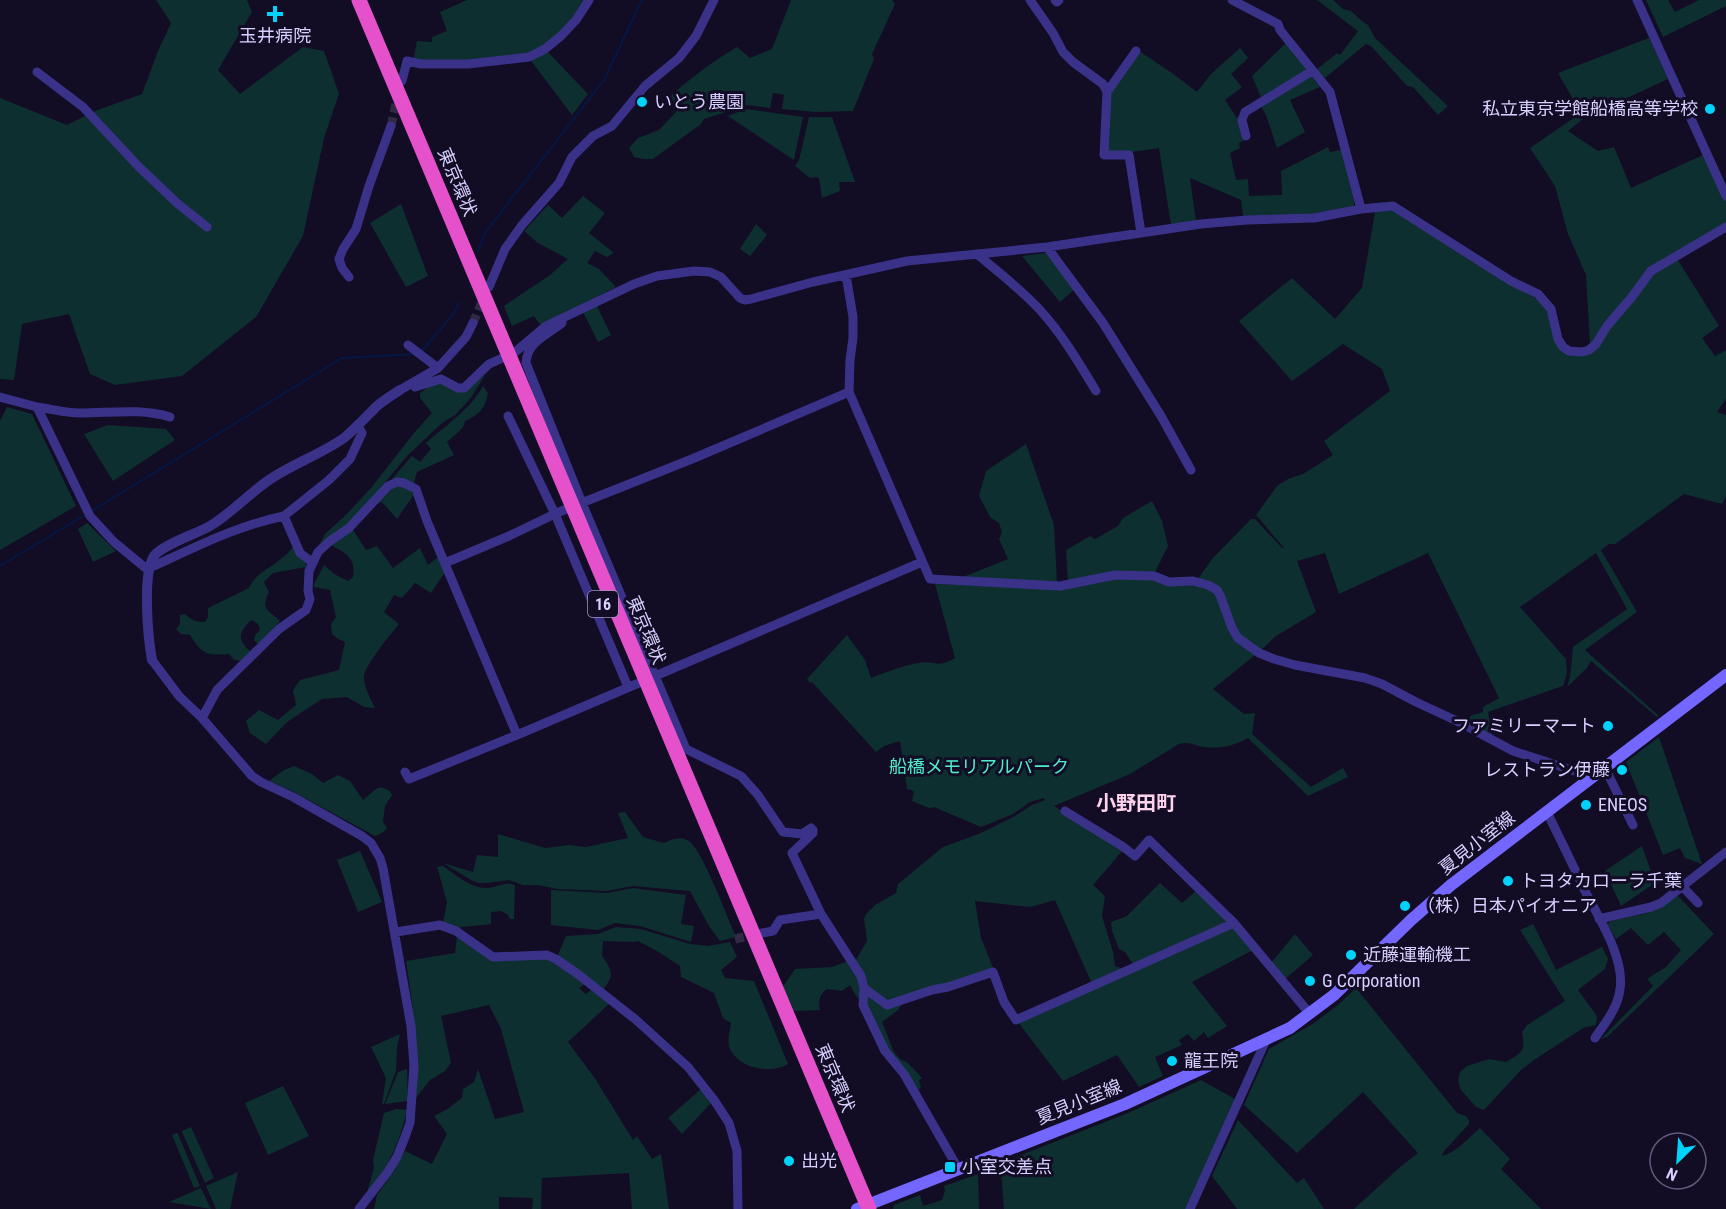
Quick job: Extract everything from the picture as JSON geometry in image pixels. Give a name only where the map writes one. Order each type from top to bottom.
[{"type":"highway","name":"東京環状","points":[[348,0],[504,358],[862,1208]]},
{"type":"highway","name":"東京環状","points":[[359,0],[504,358]]},
{"type":"main road","name":"夏見小室線","points":[[862,1208],[1125,1104],[1290,1028],[1341,989],[1433,900],[1726,675]]},
{"type":"street","points":[[402,81],[407,61],[421,64],[468,64],[529,57],[545,49],[561,36],[576,20],[589,0]]},
{"type":"street","points":[[489,287],[505,249],[522,225],[559,183],[572,156],[593,136],[612,126],[638,93],[679,58],[696,36],[714,0]]},
{"type":"street","points":[[1030,0],[1053,33],[1062,52],[1103,84],[1107,92],[1104,155],[1129,155],[1141,233]]},
{"type":"street","points":[[1232,0],[1278,24],[1280,30],[1330,92],[1361,209]]},
{"type":"street","points":[[1637,0],[1726,196]]},
{"type":"street","points":[[1107,92],[1136,51]]},
{"type":"street","points":[[1246,136],[1242,120],[1245,112],[1312,71]]},
{"type":"street","points":[[37,72],[83,107],[139,167],[178,204],[207,227]]},
{"type":"street","points":[[349,277],[339,259],[356,229],[391,126]]},
{"type":"street","points":[[413,383],[415,387],[441,379],[462,389],[489,364],[514,353],[546,326],[634,284],[657,276],[694,271],[710,272],[721,278],[740,298],[745,300],[907,261],[1047,247],[1247,220],[1314,218],[1361,209],[1393,206],[1511,281],[1538,294],[1551,309],[1558,339],[1563,347],[1569,351],[1582,352],[1596,344],[1607,326],[1651,271],[1726,227]]},
{"type":"street","points":[[1047,247],[1103,323],[1161,416],[1191,470]]},
{"type":"street","points":[[977,254],[1024,294],[1052,323],[1096,392]]},
{"type":"street","points":[[846,275],[854,338],[850,360],[849,392],[930,579],[1060,586],[1115,574],[1154,576],[1169,582],[1193,581],[1208,585],[1217,590],[1220,595],[1238,638],[1260,653],[1295,665],[1365,678],[1382,684],[1514,751],[1593,777]]},
{"type":"street","points":[[568,509],[526,360],[532,345],[575,312]]},
{"type":"street","points":[[359,1209],[380,1184],[405,1137],[410,1123],[414,1066],[411,1026],[396,932],[380,858],[371,843],[293,797],[252,776],[202,717],[178,696],[152,660],[150,645],[151,568],[154,557],[167,545],[197,534],[232,510],[251,492],[274,476],[329,448],[399,390],[438,369],[466,337],[473,323]]},
{"type":"street","points":[[415,351],[438,369]]},
{"type":"street","points":[[446,563],[568,509],[849,392]]},
{"type":"street","points":[[0,397],[38,407],[78,413],[133,411],[170,417]]},
{"type":"street","points":[[38,407],[87,512],[114,542],[151,568]]},
{"type":"street","points":[[508,416],[568,509]]},
{"type":"street","points":[[151,568],[210,539],[243,526],[284,516],[329,480],[350,459],[362,434],[358,426]]},
{"type":"street","points":[[202,717],[217,690],[279,629],[306,610],[310,599],[309,571],[318,552],[350,528],[388,486],[397,482],[416,489],[427,521],[517,735]]},
{"type":"street","points":[[284,516],[296,547],[312,562]]},
{"type":"street","points":[[206,528],[210,539]]},
{"type":"street","points":[[405,772],[409,779],[922,562]]},
{"type":"street","points":[[641,681],[686,749],[741,776],[758,795],[783,832],[802,834],[811,828],[813,830],[813,833],[792,853],[821,914],[859,972],[864,988],[863,1005],[885,1051],[904,1074],[959,1170]]},
{"type":"street","points":[[1605,768],[1633,825]]},
{"type":"street","points":[[1065,811],[1135,856],[1149,840],[1233,923],[1310,1014]]},
{"type":"street","points":[[1547,812],[1614,951],[1620,970],[1621,988],[1615,1007],[1595,1038]]},
{"type":"street","points":[[1599,919],[1661,903],[1726,852]]},
{"type":"street","points":[[1682,886],[1698,903]]},
{"type":"street","points":[[762,933],[772,931],[780,920],[821,914]]},
{"type":"street","points":[[864,988],[887,1005],[993,972],[1004,1002],[1016,1020],[1233,923]]},
{"type":"street","points":[[396,932],[440,924],[456,931],[493,957],[546,955],[556,959],[593,985],[635,1019],[688,1067],[729,1123],[736,1147],[738,1209]]},
{"type":"street","points":[[1190,1209],[1266,1040]]},
{"type":"green space","points":[[156,0],[247,0],[252,12],[218,70],[240,94],[303,47],[324,51],[339,94],[324,138],[303,236],[256,317],[182,376],[115,385],[90,374],[69,314],[22,324],[14,380],[0,379],[0,98],[67,125],[95,111],[142,94],[171,23]]},
{"type":"green space","points":[[467,0],[586,0],[559,34],[528,56],[471,61],[416,60],[414,57],[417,41],[432,42],[432,37],[447,31],[440,12]]},
{"type":"green space","points":[[791,0],[892,0],[895,4],[872,54],[874,59],[853,111],[816,112],[782,109],[784,95],[773,93],[770,108],[748,105],[704,119],[701,124],[653,159],[634,157],[629,148],[638,138],[659,130],[677,111],[665,101],[691,79],[737,47],[750,58],[772,49]]},
{"type":"green space","points":[[1317,0],[1333,0],[1343,9],[1351,11],[1368,25],[1375,38],[1448,106],[1438,115],[1413,87],[1407,86],[1371,46],[1366,44],[1325,78],[1316,70],[1337,53],[1340,55],[1358,31]]},
{"type":"green space","points":[[1646,0],[1668,0],[1675,12],[1699,0],[1726,0],[1726,6],[1663,37]]},
{"type":"green space","points":[[1649,38],[1668,79],[1584,118],[1568,131],[1598,151],[1614,147],[1631,188],[1703,155],[1726,201],[1726,224],[1651,268],[1590,345],[1586,275],[1568,234],[1555,186],[1530,148],[1581,113],[1558,73]]},
{"type":"green space","points":[[1286,43],[1306,68],[1305,72],[1261,97],[1252,76]]},
{"type":"green space","points":[[1240,48],[1248,58],[1231,74],[1242,87],[1225,100],[1237,118],[1239,117],[1245,140],[1239,143],[1240,148],[1230,153],[1236,180],[1248,179],[1249,196],[1282,195],[1281,171],[1328,147],[1330,152],[1341,150],[1354,206],[1313,214],[1243,216],[1241,200],[1190,178],[1196,221],[1171,225],[1159,148],[1132,152],[1107,152],[1111,91],[1139,51],[1197,92],[1211,74]]},
{"type":"green space","points":[[546,50],[588,94],[572,115],[529,58]]},
{"type":"green space","points":[[1310,75],[1320,87],[1290,100],[1305,132],[1277,148],[1261,106]]},
{"type":"green space","points":[[746,109],[803,117],[794,160],[728,116]]},
{"type":"green space","points":[[809,117],[832,117],[855,182],[839,182],[840,191],[822,198],[819,178],[810,178],[795,166],[799,160]]},
{"type":"green space","points":[[583,196],[605,213],[589,233],[614,253],[607,257],[595,251],[587,263],[599,269],[616,287],[541,326],[534,316],[512,326],[504,306],[550,275],[568,259],[538,243],[524,231],[548,205],[562,218]]},
{"type":"green space","points":[[401,204],[428,276],[406,287],[370,223]]},
{"type":"green space","points":[[1395,210],[1539,300],[1547,309],[1568,355],[1584,356],[1654,274],[1678,260],[1719,326],[1702,338],[1715,356],[1726,350],[1726,399],[1717,412],[1726,415],[1726,496],[1722,504],[1684,494],[1615,544],[1609,544],[1601,550],[1637,612],[1585,650],[1659,716],[1657,717],[1591,661],[1587,668],[1567,687],[1573,647],[1627,609],[1596,553],[1520,607],[1566,659],[1567,674],[1563,686],[1488,712],[1492,735],[1468,723],[1470,716],[1483,712],[1483,707],[1499,698],[1428,553],[1339,594],[1325,553],[1297,561],[1316,612],[1276,636],[1260,651],[1239,636],[1222,593],[1198,579],[1212,559],[1251,519],[1255,519],[1284,548],[1256,515],[1277,486],[1303,474],[1333,455],[1324,441],[1390,391],[1382,369],[1343,344],[1292,381],[1239,321],[1292,278],[1335,319],[1362,288],[1375,212]]},
{"type":"green space","points":[[756,224],[767,235],[750,256],[740,249]]},
{"type":"green space","points":[[1046,253],[1075,289],[1060,302],[1022,256]]},
{"type":"green space","points":[[597,306],[611,335],[598,342],[583,312]]},
{"type":"green space","points":[[485,375],[470,399],[455,415],[442,423],[407,456],[348,527],[318,548],[325,534],[371,488],[432,413],[420,398],[420,393],[437,381],[457,390]]},
{"type":"green space","points":[[483,386],[488,393],[483,407],[478,414],[465,421],[460,430],[447,442],[454,455],[417,472],[414,486],[391,480],[412,456],[420,462],[431,449],[426,443],[465,410]]},
{"type":"green space","points":[[7,407],[32,414],[76,506],[0,550],[0,421]]},
{"type":"green space","points":[[108,425],[166,429],[175,440],[113,481],[84,434]]},
{"type":"green space","points":[[1026,444],[1054,525],[1057,584],[958,579],[1008,559],[999,539],[1002,532],[999,523],[990,517],[979,496],[986,471]]},
{"type":"green space","points":[[403,485],[412,491],[413,496],[397,519],[382,502],[377,504],[387,489]]},
{"type":"green space","points":[[1152,501],[1162,521],[1168,546],[1154,574],[1068,583],[1066,550],[1090,536],[1095,539],[1118,526],[1123,518]]},
{"type":"green space","points":[[87,523],[116,551],[93,562],[78,529]]},
{"type":"green space","points":[[353,530],[366,550],[377,546],[393,568],[420,548],[428,565],[438,557],[445,572],[431,593],[415,583],[402,598],[394,595],[384,612],[399,624],[384,642],[364,676],[366,688],[375,708],[364,707],[347,697],[322,699],[287,722],[266,744],[250,733],[246,721],[259,710],[278,720],[296,705],[293,690],[300,680],[339,670],[345,642],[332,634],[331,624],[336,617],[330,590],[314,587],[314,584],[324,565],[334,574],[348,581],[353,577],[353,565],[349,557],[331,545]]},
{"type":"green space","points":[[293,547],[306,561],[306,567],[273,573],[264,582],[269,592],[265,603],[267,609],[280,621],[258,644],[254,640],[260,628],[251,620],[242,632],[241,640],[251,652],[241,661],[234,660],[229,654],[215,655],[205,652],[190,635],[181,634],[176,629],[180,624],[180,615],[185,614],[199,622],[205,622],[208,617],[208,608],[249,588],[259,574]]},
{"type":"green space","name":"船橋メモリアルパーク","points":[[1115,577],[1153,579],[1169,584],[1207,587],[1216,592],[1235,640],[1255,655],[1213,689],[1244,714],[1255,713],[1252,734],[1311,787],[1343,768],[1348,777],[1308,796],[1248,738],[1232,745],[1210,748],[1186,743],[1179,744],[1130,774],[1054,806],[1123,850],[1093,885],[1105,896],[1102,916],[1115,966],[1127,970],[1092,984],[1055,900],[1030,907],[975,901],[981,938],[994,970],[889,1002],[865,987],[854,963],[867,941],[864,919],[866,914],[875,905],[896,893],[898,884],[943,847],[981,833],[1045,800],[1044,798],[1030,802],[1013,814],[981,827],[934,807],[929,808],[912,801],[914,791],[907,789],[900,741],[884,746],[876,752],[807,679],[847,635],[865,660],[871,678],[912,664],[924,662],[939,664],[955,658],[935,584],[1029,588]]},
{"type":"green space","points":[[1659,737],[1702,864],[1685,858],[1680,848],[1663,855],[1626,762]]},
{"type":"green space","points":[[294,766],[312,774],[323,783],[338,775],[350,781],[363,800],[381,787],[390,791],[392,795],[385,806],[383,822],[387,828],[375,836],[269,781]]},
{"type":"green space","points":[[625,812],[643,837],[664,843],[680,838],[690,842],[702,859],[736,937],[720,941],[690,891],[633,886],[607,891],[558,889],[523,885],[509,880],[479,883],[443,863],[473,872],[477,855],[498,857],[498,834],[545,848],[570,845],[586,847],[628,838],[618,813]]},
{"type":"green space","points":[[1642,846],[1655,883],[1621,906],[1605,871]]},
{"type":"green space","points":[[360,851],[382,902],[358,912],[337,860]]},
{"type":"green space","points":[[443,866],[474,886],[490,888],[508,884],[515,885],[514,919],[510,919],[501,911],[491,912],[491,924],[455,928],[443,923],[447,902],[437,867]]},
{"type":"green space","points":[[1160,883],[1182,903],[1197,890],[1253,950],[1192,982],[1227,1026],[1208,1038],[1204,1032],[1194,1041],[1188,1034],[1179,1040],[1182,1045],[1155,1057],[1163,1076],[1139,1087],[1117,1055],[1063,1081],[1018,1022],[1137,970],[1125,952],[1119,949],[1111,922],[1127,916]]},
{"type":"green space","points":[[633,888],[686,895],[681,924],[694,926],[691,942],[640,926],[615,923],[598,930],[551,925],[551,890],[607,893]]},
{"type":"green space","points":[[1677,895],[1714,934],[1607,1037],[1601,1039],[1653,986],[1647,979],[1666,967],[1681,950],[1664,932],[1648,945],[1631,928],[1616,939],[1608,925],[1609,922],[1656,910]]},
{"type":"green space","points":[[1533,924],[1556,970],[1602,947],[1608,959],[1605,969],[1578,990],[1597,1016],[1596,1025],[1583,1028],[1534,1060],[1521,1070],[1484,1110],[1476,1107],[1461,1090],[1458,1081],[1460,1072],[1467,1066],[1489,1059],[1506,1062],[1516,1056],[1522,1051],[1522,1032],[1527,1025],[1565,1001],[1520,930]]},
{"type":"green space","points":[[616,927],[641,929],[690,944],[708,946],[730,942],[737,957],[721,970],[725,978],[754,981],[788,1064],[766,1069],[749,1066],[742,1062],[731,1051],[729,1037],[731,1023],[723,1018],[714,993],[681,977],[680,966],[638,941],[603,941],[602,956],[611,973],[603,990],[557,957],[566,936],[598,934]]},
{"type":"green space","points":[[1295,934],[1313,955],[1284,980],[1271,963]]},
{"type":"green space","points":[[457,936],[486,957],[544,958],[554,961],[585,984],[579,988],[586,994],[592,989],[610,1003],[568,1042],[596,1080],[633,1140],[637,1136],[652,1159],[661,1154],[669,1209],[632,1209],[629,1173],[542,1178],[541,1209],[532,1209],[533,1198],[499,1197],[499,1209],[374,1209],[377,1195],[405,1151],[432,1164],[447,1134],[434,1116],[462,1098],[463,1089],[474,1082],[478,1069],[495,1119],[524,1112],[501,1029],[489,1005],[441,1016],[451,1063],[445,1071],[430,1080],[416,1098],[416,1046],[406,961],[455,953]]},
{"type":"green space","points":[[848,961],[860,978],[861,1000],[850,985],[842,991],[827,989],[820,998],[820,1010],[794,1011],[782,988],[795,969],[832,967]]},
{"type":"green space","points":[[1356,988],[1457,1113],[1466,1116],[1469,1121],[1469,1124],[1442,1156],[1457,1148],[1480,1128],[1510,1159],[1501,1169],[1541,1209],[1354,1209],[1418,1153],[1363,1092],[1297,1153],[1244,1105],[1269,1049],[1314,1023]]},
{"type":"green space","points":[[864,991],[887,1008],[904,1001],[898,1010],[882,1022],[894,1052],[922,1078],[919,1080],[921,1087],[917,1092],[886,1048],[865,1005]]},
{"type":"green space","points":[[400,1034],[396,1071],[384,1104],[382,1104],[386,1078],[371,1047]]},
{"type":"green space","points":[[407,1069],[408,1101],[385,1104],[398,1072]]},
{"type":"green space","points":[[1201,1080],[1235,1099],[1186,1209],[1004,1209],[998,1164],[1128,1113]]},
{"type":"green space","points":[[283,1086],[309,1136],[268,1155],[245,1103]]},
{"type":"green space","points":[[701,1089],[712,1102],[682,1134],[668,1118]]},
{"type":"green space","points":[[396,1109],[407,1110],[401,1132],[388,1162],[369,1191],[374,1167],[373,1160],[384,1113]]},
{"type":"green space","points":[[1238,1120],[1297,1183],[1304,1178],[1324,1209],[1237,1209],[1212,1176]]},
{"type":"green space","points":[[191,1127],[214,1178],[205,1183],[182,1132]]},
{"type":"green space","points":[[176,1133],[200,1186],[194,1188],[172,1135]]},
{"type":"green space","points":[[238,1172],[230,1209],[216,1209],[206,1186]]},
{"type":"green space","points":[[978,1174],[979,1209],[893,1209],[894,1205],[920,1195],[923,1206],[942,1200],[944,1186]]},
{"type":"green space","points":[[201,1188],[211,1209],[169,1202]]},
{"type":"waterway","points":[[478,251],[485,233],[604,80],[642,0]]},
{"type":"waterway","points":[[421,352],[455,312],[459,302]]},
{"type":"waterway","points":[[90,512],[342,358],[416,354]]},
{"type":"waterway","points":[[0,566],[85,515]]},
{"type":"tunnel","points":[[391,126],[398,95]]},
{"type":"tunnel","points":[[473,323],[485,295]]},
{"type":"tunnel","points":[[735,939],[757,934]]},
{"type":"place","name":"玉井病院","points":[[275,14]]},
{"type":"place","name":"いとう農園","points":[[642,102]]},
{"type":"place","name":"私立東京学館船橋高等学校","points":[[1710,109]]},
{"type":"place","name":"ファミリーマート","points":[[1608,726]]},
{"type":"place","name":"レストラン伊藤","points":[[1622,770]]},
{"type":"place","name":"ENEOS","points":[[1586,805]]},
{"type":"place","name":"トヨタカローラ千葉","points":[[1508,881]]},
{"type":"place","name":"（株）日本パイオニア","points":[[1405,906]]},
{"type":"place","name":"近藤運輸機工","points":[[1351,955]]},
{"type":"place","name":"G Corporation","points":[[1310,981]]},
{"type":"place","name":"龍王院","points":[[1172,1061]]},
{"type":"place","name":"出光","points":[[789,1161]]},
{"type":"place","name":"小室交差点","points":[[950,1167]]},
{"type":"district","name":"小野田町","points":[[1136,803]]}]
